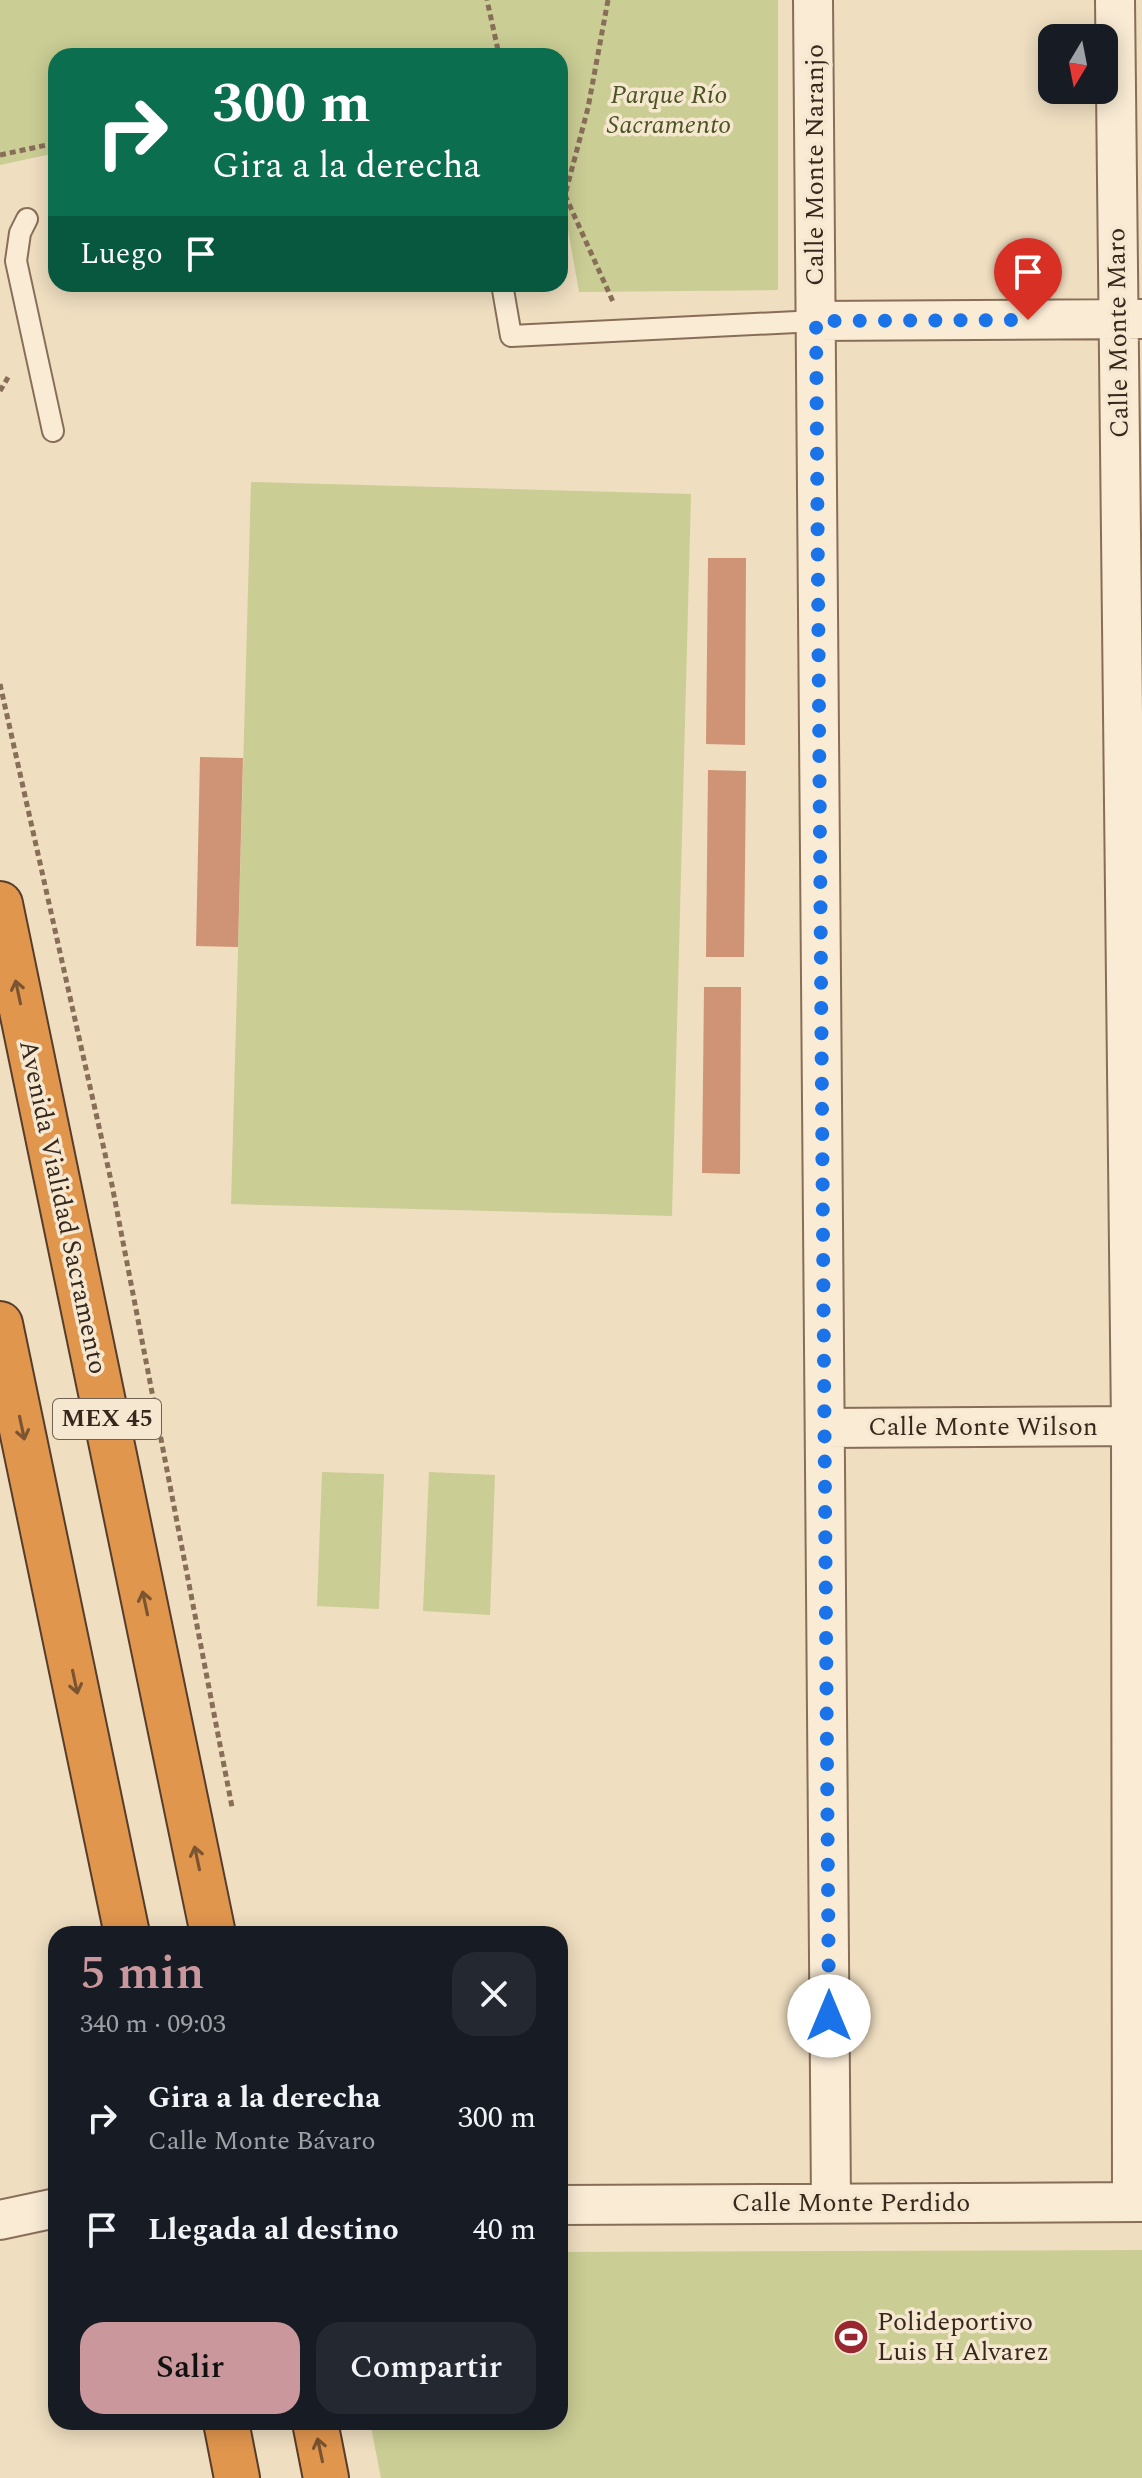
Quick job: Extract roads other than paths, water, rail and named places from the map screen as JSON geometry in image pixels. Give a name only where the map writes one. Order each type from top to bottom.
[{"type":"highway","name":"Avenida Vialidad Sacramento","points":[[0,904],[211,1926]]},
{"type":"highway","name":"MEX 45","points":[[0,1324],[125,1926]]},
{"type":"highway","points":[[228,2430],[237,2478]]},
{"type":"highway","points":[[317,2430],[326,2478]]},
{"type":"street","name":"Calle Monte Naranjo","points":[[813,0],[831,2202]]},
{"type":"street","name":"Calle Monte Maro","points":[[1115,0],[1130,319],[1137,2202]]},
{"type":"street","points":[[816,321],[1130,319]]},
{"type":"street","name":"Calle Monte Wilson","points":[[825,1428],[1136,1426]]},
{"type":"street","name":"Calle Monte Perdido","points":[[568,2205],[1137,2202]]},
{"type":"street","points":[[0,2220],[48,2210]]},
{"type":"lane","points":[[27,219],[20,233],[16,261],[53,431]]},
{"type":"lane","points":[[503,292],[511,336],[816,321]]},
{"type":"place","name":"Polideportivo Luis H Alvarez","points":[[851,2337]]},
{"type":"park label","name":"Parque Río Sacramento","points":[[669,110]]}]
